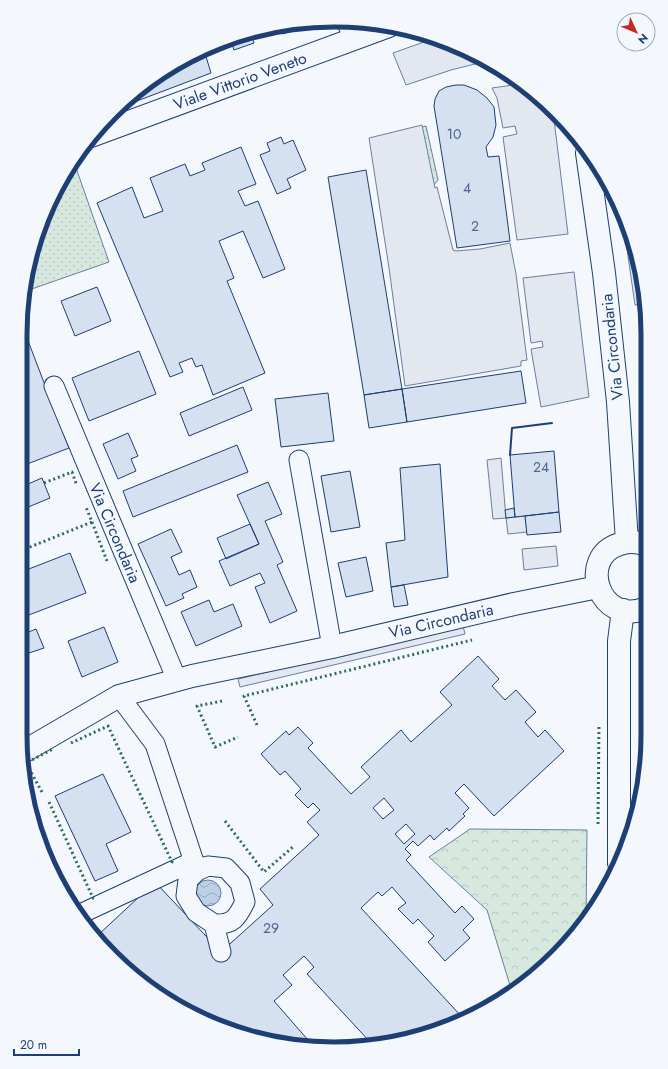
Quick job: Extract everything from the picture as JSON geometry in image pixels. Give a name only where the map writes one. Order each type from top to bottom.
[{"type":"street","name":"Viale Vittorio Veneto","points":[[104,131],[350,30],[362,29]]},
{"type":"street","name":"Via Circondaria","points":[[28,749],[119,696],[176,680],[332,647],[598,587],[596,575],[602,558],[612,547],[637,543],[618,402],[604,273],[599,185],[594,171]]},
{"type":"street","name":"Via Circondaria","points":[[54,386],[176,680]]},
{"type":"street","points":[[299,460],[332,647]]},
{"type":"street","points":[[598,587],[601,594],[610,604],[623,610],[634,611],[641,609]]},
{"type":"street","points":[[619,849],[619,641],[623,610]]},
{"type":"street","points":[[83,912],[195,866],[226,868],[240,882],[245,902],[238,918],[225,925],[214,924],[196,912],[186,896],[188,880],[195,866],[155,744],[119,696]]},
{"type":"street","points":[[214,924],[221,952]]},
{"type":"green space","points":[[426,126],[438,180],[430,190],[406,131]]},
{"type":"green space","points":[[76,168],[109,262],[31,289],[37,255],[43,235],[59,198]]},
{"type":"green space","points":[[470,829],[587,830],[586,910],[578,922],[551,952],[521,979],[510,986],[487,910],[429,857]]},
{"type":"shaded area","points":[[426,41],[451,50],[478,63],[451,70],[406,85],[393,53]]},
{"type":"shaded area","points":[[513,85],[521,90],[554,120],[568,234],[517,240],[503,137],[517,134],[515,126],[503,128],[497,98],[492,88]]},
{"type":"shaded area","points":[[422,125],[435,188],[437,187],[453,250],[480,249],[510,243],[516,274],[527,360],[521,361],[521,366],[405,386],[369,138]]},
{"type":"shaded area","points":[[625,235],[631,255],[638,294],[639,305],[635,305]]},
{"type":"shaded area","points":[[574,272],[589,397],[541,407],[531,349],[543,347],[542,341],[531,343],[523,278]]},
{"type":"shaded area","points":[[501,458],[506,518],[493,519],[487,460]]},
{"type":"shaded area","points":[[525,516],[527,532],[508,534],[506,518]]},
{"type":"shaded area","points":[[556,546],[558,566],[524,570],[522,549]]},
{"type":"shaded area","points":[[463,626],[465,634],[240,687],[238,679]]},
{"type":"water","points":[[208,880],[218,883],[221,893],[218,903],[208,906],[198,903],[195,893],[198,883]]},
{"type":"building","points":[[293,30],[283,34],[282,32]]},
{"type":"building","points":[[252,38],[254,43],[234,50],[232,44]]},
{"type":"building","points":[[206,55],[211,73],[132,103],[163,79]]},
{"type":"building","points":[[464,85],[477,90],[487,98],[494,107],[496,125],[493,137],[486,147],[488,157],[499,156],[510,241],[457,248],[434,106],[435,99],[439,91],[446,87]]},
{"type":"building","points":[[281,137],[284,144],[293,140],[306,170],[287,179],[291,188],[277,194],[260,155],[270,151],[267,143]]},
{"type":"building","points":[[241,147],[256,184],[238,191],[245,206],[258,201],[285,269],[263,278],[243,231],[219,241],[234,278],[227,281],[265,373],[213,395],[202,365],[196,367],[192,358],[179,363],[183,372],[170,377],[97,203],[132,187],[144,218],[163,211],[150,178],[185,164],[190,176],[205,170],[202,163]]},
{"type":"building","points":[[366,170],[402,389],[364,395],[328,177]]},
{"type":"building","points":[[97,287],[111,321],[75,336],[61,301]]},
{"type":"building","points":[[27,338],[69,448],[27,464]]},
{"type":"building","points":[[139,351],[156,394],[89,421],[72,378]]},
{"type":"building","points":[[521,371],[526,403],[407,422],[402,389]]},
{"type":"building","points":[[243,387],[252,410],[189,436],[180,413]]},
{"type":"building","points":[[402,389],[407,422],[369,428],[364,395]]},
{"type":"building","points":[[328,393],[334,441],[281,447],[275,399]]},
{"type":"building","points":[[128,433],[138,456],[131,459],[136,471],[118,479],[103,444]]},
{"type":"building","points":[[237,445],[248,472],[133,517],[123,491]]},
{"type":"building","points":[[554,451],[559,512],[515,517],[510,455]]},
{"type":"building","points":[[440,464],[448,577],[391,587],[386,543],[405,540],[400,468]]},
{"type":"building","points":[[350,471],[360,527],[331,532],[321,476]]},
{"type":"building","points":[[42,478],[50,498],[27,508],[27,484]]},
{"type":"building","points":[[268,482],[282,514],[265,521],[283,562],[277,565],[297,611],[270,623],[255,587],[265,583],[260,573],[230,586],[219,561],[259,544],[237,495]]},
{"type":"building","points":[[514,508],[515,517],[506,518],[505,510]]},
{"type":"building","points":[[559,512],[561,532],[527,535],[525,516]]},
{"type":"building","points":[[250,524],[259,544],[226,559],[217,538]]},
{"type":"building","points":[[171,529],[182,552],[171,557],[179,575],[190,570],[197,587],[182,594],[184,598],[166,606],[138,544]]},
{"type":"building","points":[[70,553],[86,593],[27,616],[27,570]]},
{"type":"building","points":[[366,557],[373,591],[346,597],[338,563]]},
{"type":"building","points":[[404,585],[408,605],[394,607],[391,587]]},
{"type":"building","points":[[209,600],[214,612],[233,604],[242,626],[196,646],[181,612]]},
{"type":"building","points":[[104,627],[118,662],[82,677],[68,641]]},
{"type":"building","points":[[36,629],[44,648],[27,654],[27,633]]},
{"type":"building","points":[[478,656],[499,679],[492,686],[505,700],[516,690],[536,712],[525,722],[538,737],[545,730],[564,751],[494,816],[464,784],[455,793],[469,808],[463,814],[465,816],[449,831],[447,828],[434,840],[430,835],[418,846],[413,841],[405,849],[411,855],[406,860],[455,913],[462,906],[474,919],[463,930],[470,938],[445,961],[428,942],[434,936],[418,919],[413,924],[398,909],[406,903],[392,887],[382,896],[378,892],[361,908],[460,1015],[433,1026],[413,1032],[368,1040],[307,974],[314,967],[304,956],[283,975],[292,985],[274,1001],[308,1040],[255,1032],[217,1019],[180,1001],[147,979],[117,952],[100,933],[155,882],[221,952],[273,905],[260,889],[319,835],[307,822],[320,810],[313,803],[308,808],[295,795],[301,789],[285,771],[280,775],[261,754],[286,731],[289,735],[298,727],[313,743],[308,748],[351,794],[370,777],[361,767],[401,730],[411,742],[452,705],[440,692]],"holes":[[[384,798],[394,810],[383,819],[373,808]],[[406,824],[415,834],[404,844],[395,834]]]},
{"type":"building","points":[[103,774],[131,832],[106,844],[118,871],[95,881],[55,796]]},
{"type":"hedge","points":[[44,483],[72,472],[77,486]]},
{"type":"hedge","points":[[27,548],[92,522],[86,507]]},
{"type":"hedge","points":[[92,522],[107,561]]},
{"type":"hedge","points":[[257,725],[244,696],[472,640]]},
{"type":"hedge","points":[[222,701],[197,706],[215,747],[238,737]]},
{"type":"hedge","points":[[598,824],[599,725]]},
{"type":"hedge","points":[[71,743],[108,726],[172,862],[171,863]]},
{"type":"hedge","points":[[29,762],[53,749]]},
{"type":"hedge","points":[[29,769],[42,792]]},
{"type":"hedge","points":[[49,802],[94,898]]},
{"type":"hedge","points":[[225,821],[264,872],[294,846]]},
{"type":"wall","points":[[510,455],[512,428],[552,423]]}]
